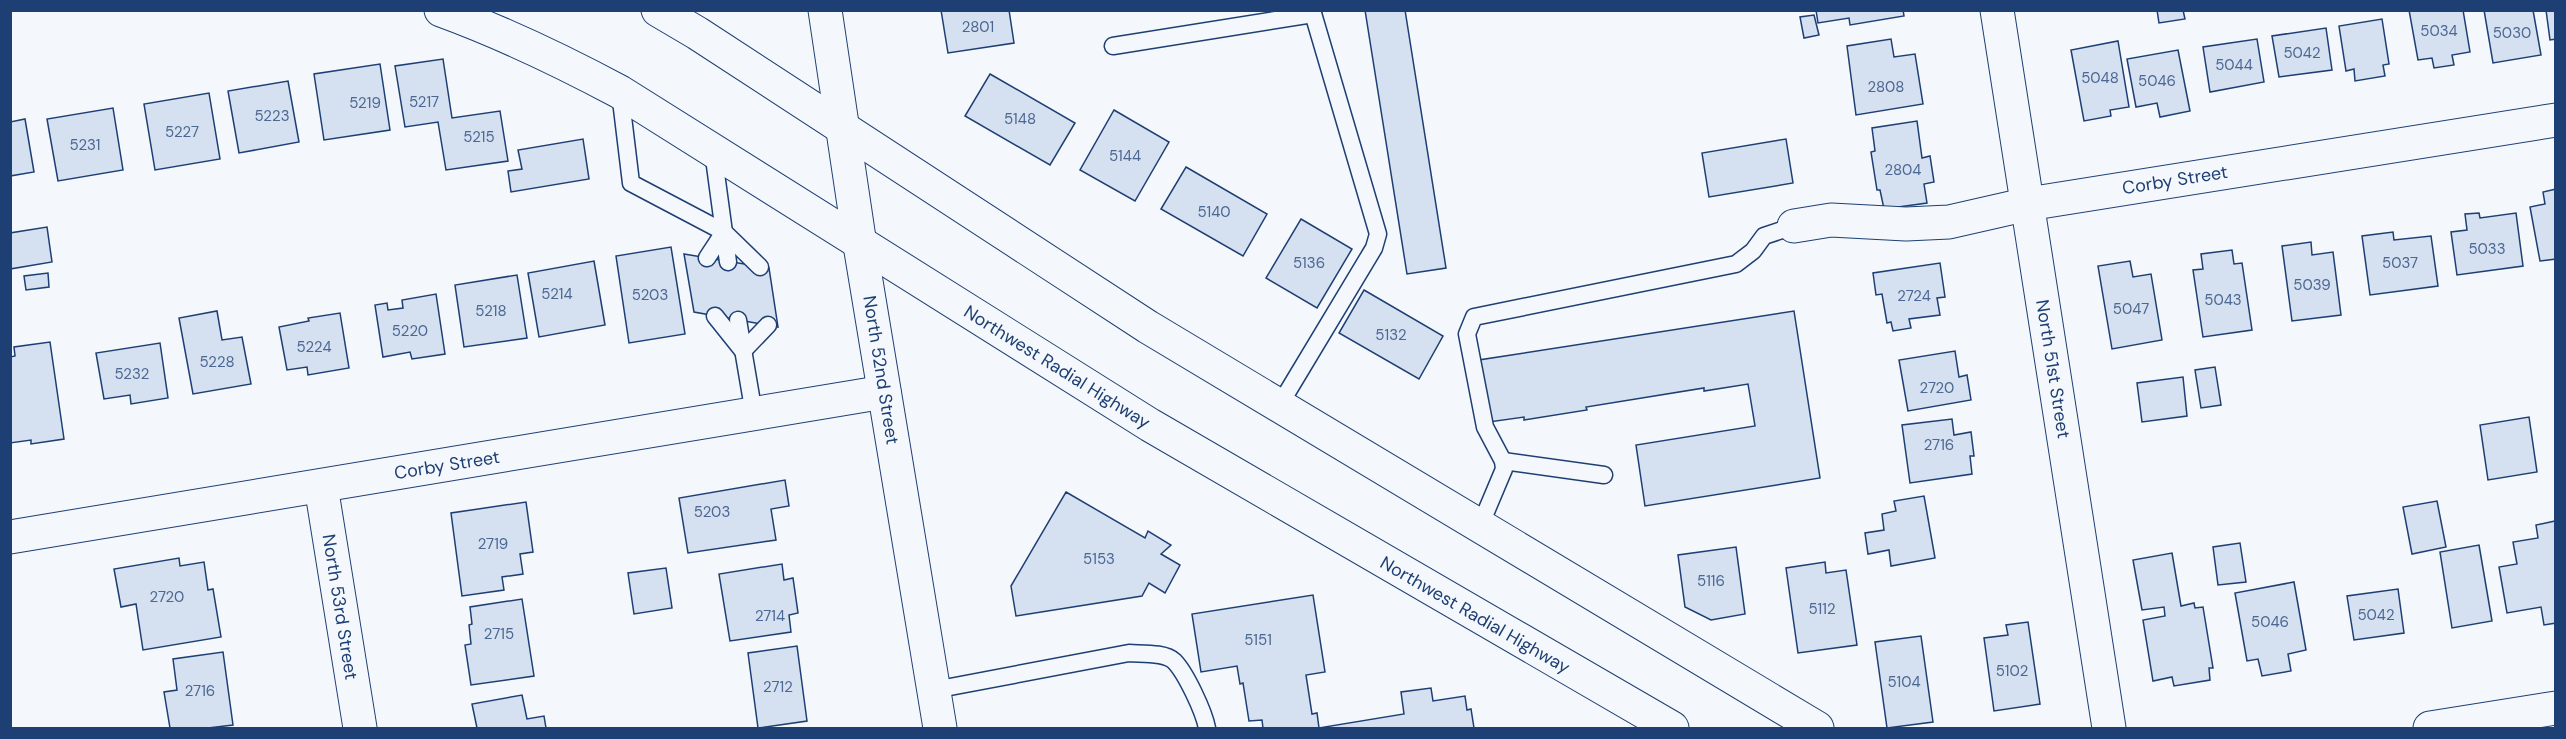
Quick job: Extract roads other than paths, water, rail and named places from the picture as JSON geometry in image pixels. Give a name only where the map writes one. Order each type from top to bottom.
[{"type":"street","name":"Northwest Radial Highway","points":[[441,10],[556,57],[620,92],[860,245],[1150,425],[1672,729]]},
{"type":"street","points":[[658,10],[697,33],[1148,327],[1817,729]]},
{"type":"street","name":"North 52nd Street","points":[[825,10],[860,245],[940,729]]},
{"type":"street","name":"North 51st Street","points":[[1997,10],[2109,729]]},
{"type":"street","name":"Corby Street","points":[[1794,226],[1831,220],[1906,224],[1949,222],[2028,204],[2556,120]]},
{"type":"street","name":"Corby Street","points":[[10,537],[884,392]]},
{"type":"street","name":"North 53rd Street","points":[[321,486],[360,729]]},
{"type":"street","points":[[2430,729],[2556,708]]},
{"type":"lane","points":[[1113,46],[1312,12],[1378,234],[1374,248],[1279,406]]},
{"type":"lane","points":[[620,92],[631,183],[724,232],[760,267]]},
{"type":"lane","points":[[713,151],[728,262]]},
{"type":"lane","points":[[1480,526],[1504,469],[1503,461],[1485,427],[1467,334],[1474,317],[1736,264],[1753,251],[1764,236],[1794,226]]},
{"type":"lane","points":[[707,258],[724,232]]},
{"type":"lane","points":[[715,316],[743,351]]},
{"type":"lane","points":[[738,320],[754,414]]},
{"type":"lane","points":[[743,351],[768,325]]},
{"type":"lane","points":[[1503,461],[1604,474]]},
{"type":"lane","points":[[934,690],[1129,653],[1145,655],[1174,660],[1188,682],[1207,729]]}]
